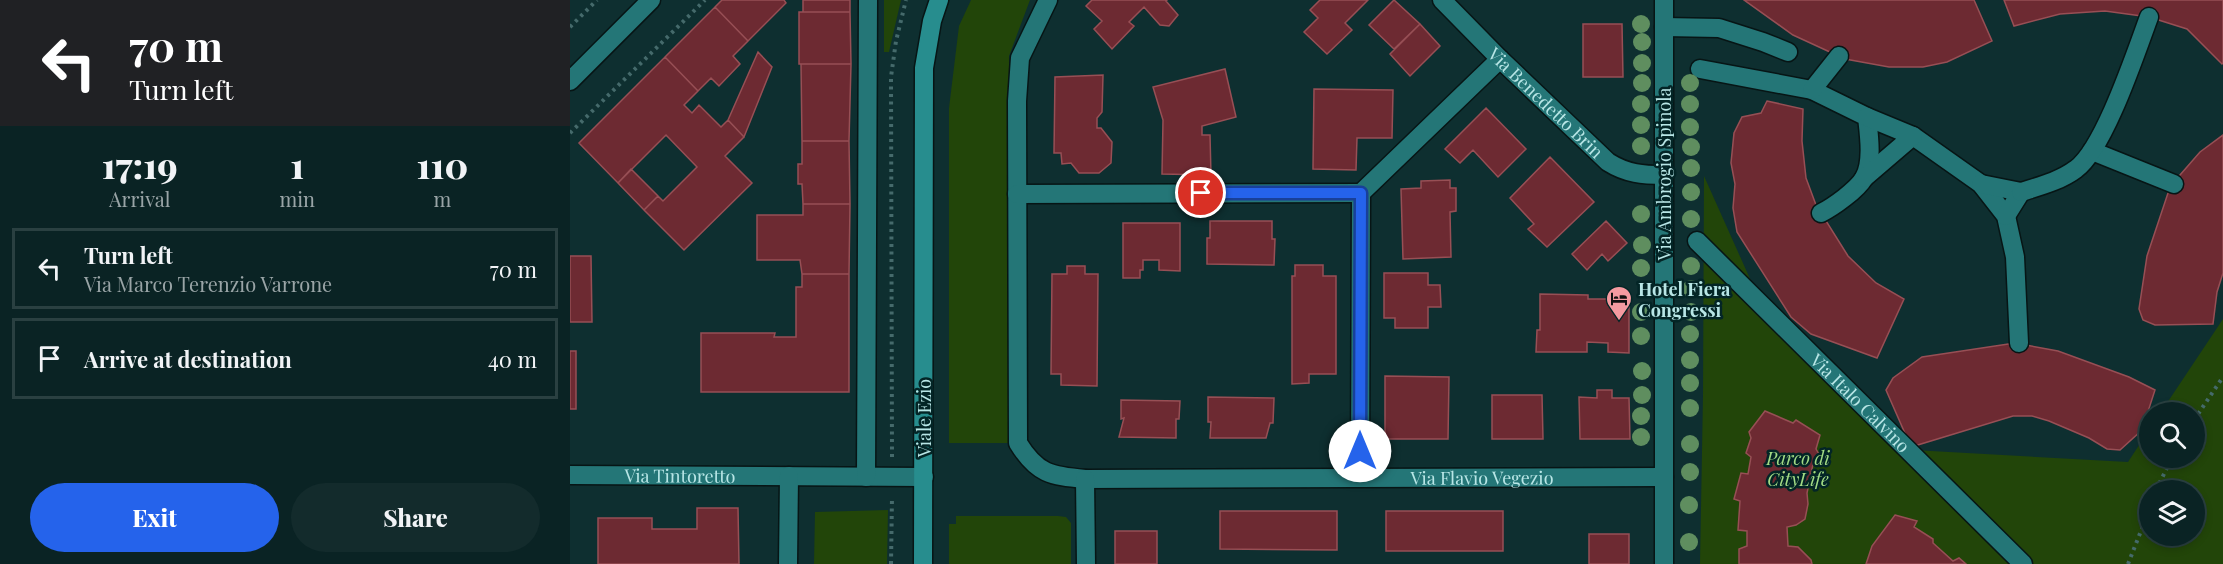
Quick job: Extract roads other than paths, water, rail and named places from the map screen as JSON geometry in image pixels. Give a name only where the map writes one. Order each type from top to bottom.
[{"type":"main road","name":"Viale Ezio","points":[[924,477],[924,68],[932,21],[939,0]]},
{"type":"main road","points":[[923,564],[924,477]]},
{"type":"street","points":[[570,81],[651,0]]},
{"type":"street","points":[[866,477],[868,0]]},
{"type":"street","points":[[1047,0],[1020,58],[1017,101],[1017,194],[1361,193],[1500,59]]},
{"type":"street","name":"Via Benedetto Brin","points":[[1442,0],[1608,162],[1622,171],[1664,175]]},
{"type":"street","name":"Via Ambrogio Spinola","points":[[1664,0],[1664,564]]},
{"type":"street","points":[[1981,184],[2021,192],[2064,177],[2078,169],[2092,151],[2122,86],[2149,17]]},
{"type":"street","points":[[1664,27],[1719,28],[1788,52]]},
{"type":"street","points":[[1812,90],[1839,56]]},
{"type":"street","points":[[1700,69],[1812,90],[1913,136],[1981,184],[2006,216],[2015,257],[2019,344]]},
{"type":"street","points":[[1864,178],[1870,151],[1867,117]]},
{"type":"street","points":[[1821,213],[1837,204],[1913,136]]},
{"type":"street","points":[[2092,151],[2174,184]]},
{"type":"street","points":[[2006,216],[2021,192]]},
{"type":"street","points":[[1360,476],[1361,193]]},
{"type":"street","name":"Via Flavio Vegezio","points":[[1017,194],[1018,443],[1029,461],[1043,471],[1066,477],[1085,478],[1664,477]]},
{"type":"street","name":"Via Italo Calvino","points":[[1697,241],[2023,564]]},
{"type":"street","name":"Via Tintoretto","points":[[570,475],[866,477]]},
{"type":"street","points":[[788,564],[789,476]]},
{"type":"street","name":"Viale Ezio","points":[[866,477],[924,477]]},
{"type":"street","points":[[1085,478],[1086,564]]},
{"type":"place","name":"Hotel Fiera Congressi","points":[[1619,322]]},
{"type":"park label","name":"Parco di CityLife","points":[[1798,468]]}]
